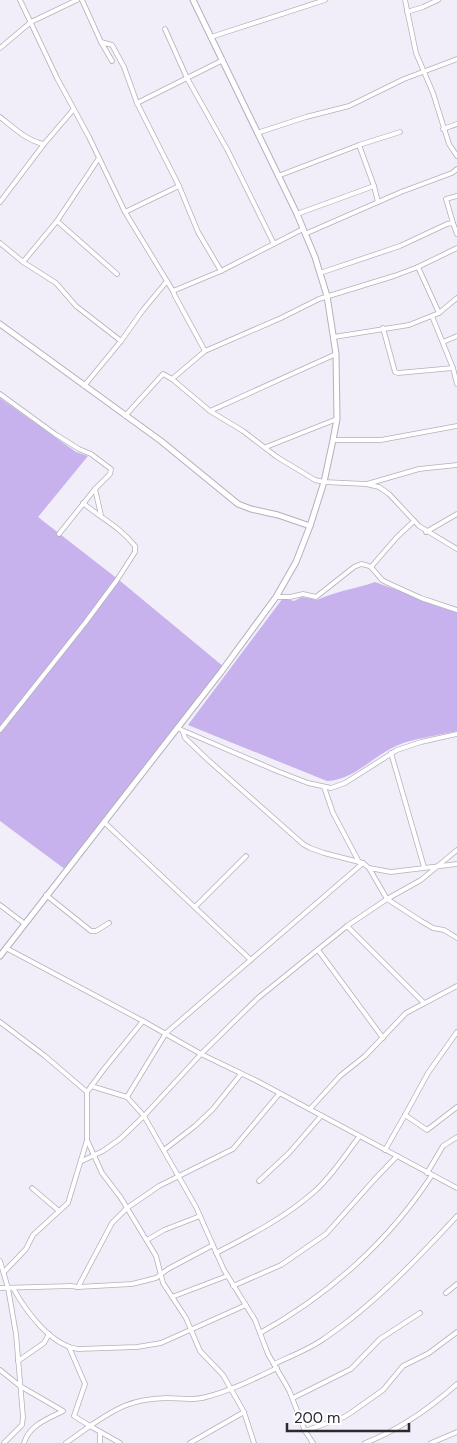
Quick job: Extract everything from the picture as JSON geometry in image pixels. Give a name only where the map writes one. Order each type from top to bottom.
[{"type":"main road","points":[[0,956],[227,664],[276,597],[296,562],[310,526],[324,482],[338,420],[334,337],[327,296],[320,273],[304,231],[193,0]]},
{"type":"main road","points":[[0,324],[160,441],[240,505],[310,526]]},
{"type":"street","points":[[20,0],[73,110],[126,212],[173,291],[205,351]]},
{"type":"street","points":[[0,48],[31,22],[77,0]]},
{"type":"street","points":[[82,0],[112,61]]},
{"type":"street","points":[[211,37],[325,0]]},
{"type":"street","points":[[405,0],[413,43],[433,93],[443,129],[449,144],[457,156]]},
{"type":"street","points":[[407,12],[423,8],[438,0]]},
{"type":"street","points":[[165,29],[187,78],[228,150],[274,244]]},
{"type":"street","points":[[101,42],[112,45],[124,67],[137,103],[179,186],[198,232],[221,270]]},
{"type":"street","points":[[258,133],[306,117],[348,106],[404,79],[457,59]]},
{"type":"street","points":[[137,103],[223,60]]},
{"type":"street","points":[[0,202],[44,144],[73,110]]},
{"type":"street","points":[[0,116],[28,138],[44,144]]},
{"type":"street","points":[[443,129],[457,124]]},
{"type":"street","points":[[278,176],[359,145],[400,132]]},
{"type":"street","points":[[359,145],[378,202]]},
{"type":"street","points":[[23,262],[57,221],[99,158]]},
{"type":"street","points":[[173,291],[304,231],[452,173],[457,169]]},
{"type":"street","points":[[126,212],[179,186]]},
{"type":"street","points":[[296,214],[374,186]]},
{"type":"street","points":[[457,196],[446,199],[457,234]]},
{"type":"street","points":[[57,221],[117,274]]},
{"type":"street","points":[[320,273],[400,246],[447,224],[454,223]]},
{"type":"street","points":[[0,243],[23,262],[56,283],[76,306],[121,341]]},
{"type":"street","points":[[172,379],[205,351],[327,296],[376,282],[418,267],[457,248]]},
{"type":"street","points":[[418,267],[439,313]]},
{"type":"street","points":[[84,386],[166,281]]},
{"type":"street","points":[[334,337],[408,325],[439,313],[457,298]]},
{"type":"street","points":[[432,316],[453,368],[457,384]]},
{"type":"street","points":[[383,328],[395,372],[453,368]]},
{"type":"street","points":[[443,342],[457,336]]},
{"type":"street","points":[[210,412],[336,354]]},
{"type":"street","points":[[125,416],[162,374],[172,379],[210,412],[233,424],[277,457],[316,480],[366,484],[383,489],[426,532],[457,549]]},
{"type":"street","points":[[0,394],[79,450],[96,456],[111,469],[110,474],[83,503],[59,534]]},
{"type":"street","points":[[266,447],[338,420]]},
{"type":"street","points":[[333,440],[381,440],[457,426]]},
{"type":"street","points":[[366,484],[419,469],[457,465]]},
{"type":"street","points":[[95,489],[101,515]]},
{"type":"street","points":[[0,730],[85,623],[133,556],[136,548],[114,525],[101,515],[93,512],[83,503]]},
{"type":"street","points":[[426,532],[457,514]]},
{"type":"street","points":[[371,567],[397,536],[414,521]]},
{"type":"street","points":[[276,597],[290,597],[303,594],[313,598],[316,597],[354,567],[361,564],[371,567],[382,580],[390,584],[421,598],[457,610]]},
{"type":"street","points":[[177,728],[277,771],[331,788],[345,783],[391,753],[421,742],[457,734]]},
{"type":"street","points":[[183,732],[185,738],[207,760],[303,844],[324,853],[361,862],[369,868],[387,900],[433,928],[444,930],[457,938]]},
{"type":"street","points":[[391,753],[424,867]]},
{"type":"street","points":[[324,787],[333,813],[361,862]]},
{"type":"street","points":[[104,822],[251,960]]},
{"type":"street","points":[[82,1160],[94,1155],[120,1138],[144,1116],[201,1054],[258,998],[347,926],[421,880],[457,850]]},
{"type":"street","points":[[195,906],[246,856]]},
{"type":"street","points":[[127,1097],[166,1033],[361,862]]},
{"type":"street","points":[[369,868],[391,872],[457,864]]},
{"type":"street","points":[[46,895],[91,931],[96,931],[110,923]]},
{"type":"street","points":[[0,905],[24,924]]},
{"type":"street","points":[[347,926],[424,1003]]},
{"type":"street","points":[[6,948],[144,1021],[201,1054],[257,1081],[457,1188]]},
{"type":"street","points":[[318,950],[383,1038]]},
{"type":"street","points":[[310,1109],[340,1076],[365,1056],[401,1018],[424,1003],[457,986]]},
{"type":"street","points":[[4,1272],[26,1249],[33,1235],[68,1203],[88,1140],[87,1092],[144,1021]]},
{"type":"street","points":[[0,1022],[45,1056],[87,1092]]},
{"type":"street","points":[[386,1150],[428,1073],[456,1034]]},
{"type":"street","points":[[164,1150],[201,1120],[241,1074]]},
{"type":"street","points":[[91,1086],[127,1097],[144,1116],[200,1216],[227,1276],[255,1320],[275,1366],[293,1398],[305,1431],[313,1443]]},
{"type":"street","points":[[78,1287],[112,1222],[127,1208],[178,1175],[233,1149],[279,1094]]},
{"type":"street","points":[[405,1115],[427,1130],[457,1107]]},
{"type":"street","points":[[259,1181],[295,1147],[321,1116]]},
{"type":"street","points":[[216,1253],[281,1217],[317,1190],[360,1137]]},
{"type":"street","points":[[260,1333],[291,1316],[315,1298],[380,1242],[416,1199],[443,1146],[457,1137]]},
{"type":"street","points":[[88,1140],[102,1173],[127,1208],[156,1256],[163,1284],[186,1318],[200,1351],[223,1375],[244,1412],[254,1443]]},
{"type":"street","points":[[233,1286],[281,1264],[326,1234],[397,1156]]},
{"type":"street","points":[[32,1188],[59,1211]]},
{"type":"street","points":[[147,1240],[164,1230],[200,1216]]},
{"type":"street","points":[[66,1443],[115,1409],[129,1403],[147,1399],[205,1398],[230,1389],[324,1340],[359,1314],[392,1285],[457,1216]]},
{"type":"street","points":[[0,1288],[132,1284],[156,1278],[168,1269],[213,1246]]},
{"type":"street","points":[[0,1261],[10,1288],[23,1409],[22,1425],[27,1433]]},
{"type":"street","points":[[172,1297],[227,1276]]},
{"type":"street","points":[[446,1293],[457,1284]]},
{"type":"street","points":[[10,1288],[49,1334],[70,1348],[101,1349],[161,1343],[246,1305]]},
{"type":"street","points":[[293,1398],[351,1368],[380,1339],[420,1313]]},
{"type":"street","points":[[305,1431],[344,1417],[352,1412],[383,1390],[403,1366],[430,1353],[457,1332]]},
{"type":"street","points":[[18,1360],[44,1343],[49,1334]]},
{"type":"street","points":[[70,1348],[85,1384],[74,1416]]},
{"type":"street","points":[[0,1370],[20,1386],[120,1443]]},
{"type":"street","points":[[365,1443],[396,1428],[424,1410],[457,1384]]},
{"type":"street","points":[[24,1443],[27,1433],[63,1411]]},
{"type":"street","points":[[190,1443],[244,1412]]},
{"type":"street","points":[[4,1443],[22,1425]]},
{"type":"street","points":[[431,1443],[457,1432]]},
{"type":"street","points":[[100,1433],[100,1443]]},
{"type":"shaded area","points":[[0,398],[76,452],[88,456],[38,517],[119,580],[224,667],[66,870],[0,821]]},
{"type":"shaded area","points":[[375,582],[457,612],[457,731],[402,744],[388,750],[346,777],[327,781],[188,725],[283,598],[294,601],[302,597],[317,600],[331,594]]}]
